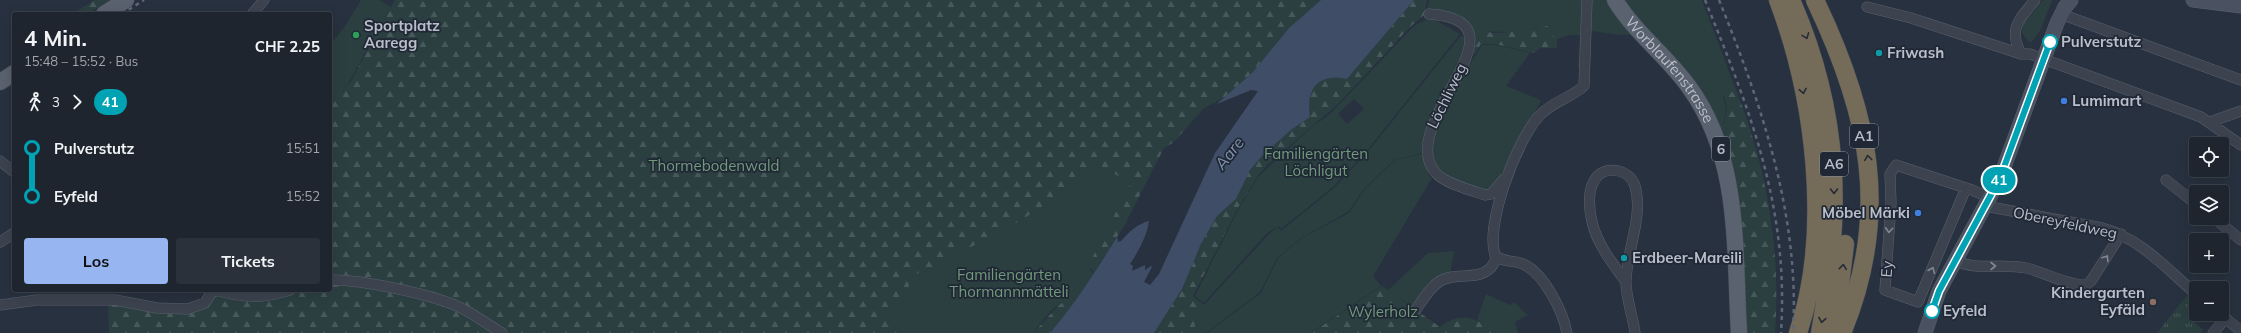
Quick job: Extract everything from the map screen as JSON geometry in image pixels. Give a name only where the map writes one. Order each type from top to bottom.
[{"type":"highway","points":[[1778,0],[1797,61],[1809,126],[1815,193],[1812,262],[1806,306],[1798,333]]},
{"type":"highway","name":"A6","points":[[1791,0],[1807,38],[1820,80],[1829,123],[1834,169],[1832,249],[1820,333]]},
{"type":"highway","name":"A6","points":[[1804,0],[1818,34],[1832,77],[1841,122],[1845,153],[1847,191],[1845,235],[1834,333]]},
{"type":"highway","name":"A1","points":[[1815,0],[1850,81],[1866,147],[1870,192],[1870,215],[1860,280],[1842,333]]},
{"type":"main road","points":[[107,12],[126,0]]},
{"type":"main road","name":"Worblaufenstrasse","points":[[1614,0],[1630,22],[1689,87],[1708,118],[1715,133],[1730,190],[1739,333]]},
{"type":"main road","points":[[1925,333],[1937,297],[1987,202],[2009,155],[2061,14],[2071,0]]},
{"type":"main road","points":[[2193,0],[2241,6]]},
{"type":"main road","points":[[0,72],[12,65]]},
{"type":"main road","points":[[0,82],[12,74]]},
{"type":"street","points":[[254,12],[264,0]]},
{"type":"street","name":"Löchliweg","points":[[1497,257],[1494,253],[1494,244],[1499,206],[1505,178],[1539,116],[1584,86],[1586,0]]},
{"type":"street","points":[[2021,54],[2015,36],[2015,29],[2019,20],[2035,0]]},
{"type":"street","points":[[1867,7],[1911,18],[2021,54],[2030,54],[2202,116],[2241,145]]},
{"type":"street","name":"Löchliweg","points":[[1429,14],[1454,17],[1460,20],[1469,29],[1471,36],[1469,50],[1460,71],[1430,130],[1428,151],[1433,170],[1442,178],[1485,195],[1490,194],[1505,178]]},
{"type":"street","points":[[2061,14],[2241,80]]},
{"type":"street","points":[[2210,122],[2241,111]]},
{"type":"street","name":"Ey","points":[[1966,188],[1918,302],[1886,290],[1891,203],[1890,174],[1896,165],[1966,188],[1987,202]]},
{"type":"street","points":[[1626,282],[1598,240],[1590,214],[1592,185],[1598,176],[1610,170],[1626,174],[1632,179],[1636,189],[1635,227],[1626,282],[1635,333]]},
{"type":"street","points":[[2166,180],[2189,198]]},
{"type":"street","name":"Obereyfeldweg","points":[[1987,202],[2102,228],[2121,234],[2134,242],[2189,288]]},
{"type":"street","points":[[2223,225],[2241,240]]},
{"type":"street","points":[[0,242],[12,234]]},
{"type":"street","points":[[1956,261],[1971,266],[2020,267],[2086,285],[2091,282],[2121,234]]},
{"type":"street","points":[[1415,311],[1431,289],[1440,281],[1457,275],[1485,272],[1489,270],[1497,257],[1504,261],[1520,263],[1532,270],[1555,300],[1567,333]]},
{"type":"street","points":[[332,280],[366,283],[440,301],[471,313],[502,333]]},
{"type":"street","points":[[0,305],[37,300],[115,300],[157,308],[188,309],[205,303],[213,292]]},
{"type":"street","points":[[223,292],[247,297],[269,296],[283,292]]},
{"type":"street","points":[[2213,333],[2220,321]]},
{"type":"street","points":[[2229,321],[2241,331]]},
{"type":"green space","points":[[95,0],[110,0],[91,12],[75,12]]},
{"type":"green space","name":"Sportplatz Aaregg","points":[[361,0],[379,0],[391,7],[349,82],[343,89],[332,96],[332,42],[345,26]]},
{"type":"green space","name":"Thormebodenwald","points":[[395,0],[1321,0],[1289,28],[1253,72],[1217,104],[1220,99],[1203,109],[1174,142],[1164,148],[1123,228],[1094,272],[1088,266],[1131,183],[1093,162],[1050,202],[1015,224],[929,269],[908,277],[910,297],[885,315],[897,333],[109,333],[108,299],[157,308],[201,305],[211,292],[332,292],[332,96],[350,83]]},
{"type":"green space","points":[[1414,0],[1427,0],[1425,10],[1429,14],[1424,15],[1410,27],[1338,104],[1267,165],[1257,177],[1238,208],[1193,296],[1204,305],[1204,311],[1197,318],[1193,333],[1154,333],[1182,289],[1201,244],[1217,216],[1236,199],[1250,170],[1263,155],[1291,130],[1310,117],[1310,98],[1316,85],[1328,78],[1347,79]]},
{"type":"green space","points":[[1429,0],[1614,0],[1631,34],[1620,35],[1587,31],[1581,69],[1578,68],[1580,35],[1569,35],[1557,39],[1557,49],[1554,48],[1552,25],[1513,32],[1470,31],[1427,10]]},
{"type":"green space","points":[[1620,0],[1702,0],[1736,90],[1723,96],[1726,108],[1722,135]]},
{"type":"green space","points":[[2043,0],[2052,0],[2041,29],[2032,42],[2029,42],[2022,33],[2023,25]]},
{"type":"green space","name":"Familiengärten Löchligut","points":[[1427,19],[1433,19],[1460,34],[1365,153],[1333,187],[1281,229],[1279,226],[1267,233],[1204,303],[1195,296],[1239,208],[1258,177],[1313,126],[1329,115],[1414,26]],"holes":[[[1354,99],[1364,109],[1347,124],[1338,114]]]},
{"type":"green space","points":[[1553,25],[1554,48],[1540,48],[1533,53],[1495,44],[1481,44],[1475,54],[1469,50],[1470,31],[1473,30],[1501,33]]},
{"type":"green space","points":[[1469,33],[1471,36],[1427,152],[1394,160],[1364,189],[1348,212],[1301,238],[1277,258],[1260,292],[1206,333],[1193,333],[1197,318],[1204,311],[1204,305],[1269,234],[1278,227],[1281,231],[1334,188],[1366,154],[1460,37]]},
{"type":"green space","points":[[1482,45],[1496,45],[1530,53],[1506,86],[1541,100],[1517,148],[1501,175],[1490,189],[1486,190],[1463,185],[1456,181],[1438,166],[1431,153],[1431,143],[1434,130],[1441,115]]},
{"type":"green space","points":[[1736,90],[1756,149],[1764,179],[1769,209],[1776,271],[1775,333],[1744,333],[1722,136],[1727,108],[1724,95]]},
{"type":"green space","name":"Familiengärten Löchligut","points":[[1426,153],[1430,171],[1428,171],[1429,176],[1432,178],[1373,276],[1381,286],[1310,333],[1207,333],[1261,293],[1278,258],[1302,238],[1349,213],[1365,189],[1395,160]]},
{"type":"green space","name":"Familiengärten Thormannmätteli","points":[[1093,162],[1131,183],[1098,247],[1090,270],[1094,274],[1076,300],[1073,298],[1061,303],[1046,317],[1033,333],[897,333],[885,315],[910,297],[908,277],[929,269],[1015,224],[1050,202]]},
{"type":"green space","points":[[1454,251],[1450,274],[1415,309],[1388,290],[1428,253]]},
{"type":"green space","name":"Wylerholz","points":[[1382,286],[1440,327],[1454,319],[1468,318],[1480,322],[1492,333],[1311,333]]},
{"type":"green space","points":[[1486,294],[1510,305],[1514,302],[1528,315],[1515,322],[1518,333],[1492,333],[1477,319]]},
{"type":"green space","points":[[2188,294],[2189,295],[2189,321],[2193,321],[2203,330],[2201,333],[2157,333]]},
{"type":"green space","points":[[1070,297],[1076,300],[1071,309],[1050,333],[1033,333],[1059,305]]},
{"type":"water","name":"Aare","points":[[1321,0],[1414,0],[1347,79],[1328,78],[1316,85],[1310,98],[1310,117],[1291,130],[1263,155],[1250,170],[1236,199],[1217,216],[1201,244],[1182,289],[1154,333],[1050,333],[1077,298],[1117,237],[1118,242],[1121,241],[1127,234],[1141,224],[1149,221],[1142,244],[1130,264],[1133,266],[1132,271],[1145,265],[1145,270],[1151,266],[1152,267],[1144,282],[1150,285],[1159,274],[1215,153],[1258,91],[1251,90],[1217,104],[1253,72],[1289,28]]},
{"type":"railway","points":[[125,12],[144,0]]},
{"type":"railway","points":[[1705,0],[1751,122],[1773,202],[1779,244],[1782,287],[1781,333]]},
{"type":"railway","points":[[1719,0],[1750,80],[1775,162],[1784,204],[1790,247],[1794,289],[1793,333]]},
{"type":"bus line","name":"41","points":[[1932,311],[1939,291],[1973,231],[2000,178],[2050,42]]},
{"type":"place","name":"Sportplatz Aaregg","points":[[356,35]]},
{"type":"place","name":"Pulverstutz","points":[[2050,42]]},
{"type":"place","name":"Friwash","points":[[1879,53]]},
{"type":"place","name":"Lumimart","points":[[2064,101]]},
{"type":"place","name":"Möbel Märki","points":[[1918,213]]},
{"type":"place","name":"Erdbeer-Mareili","points":[[1624,258]]},
{"type":"place","name":"Kindergarten Eyfäld","points":[[2153,302]]},
{"type":"place","name":"Eyfeld","points":[[1932,311]]}]
